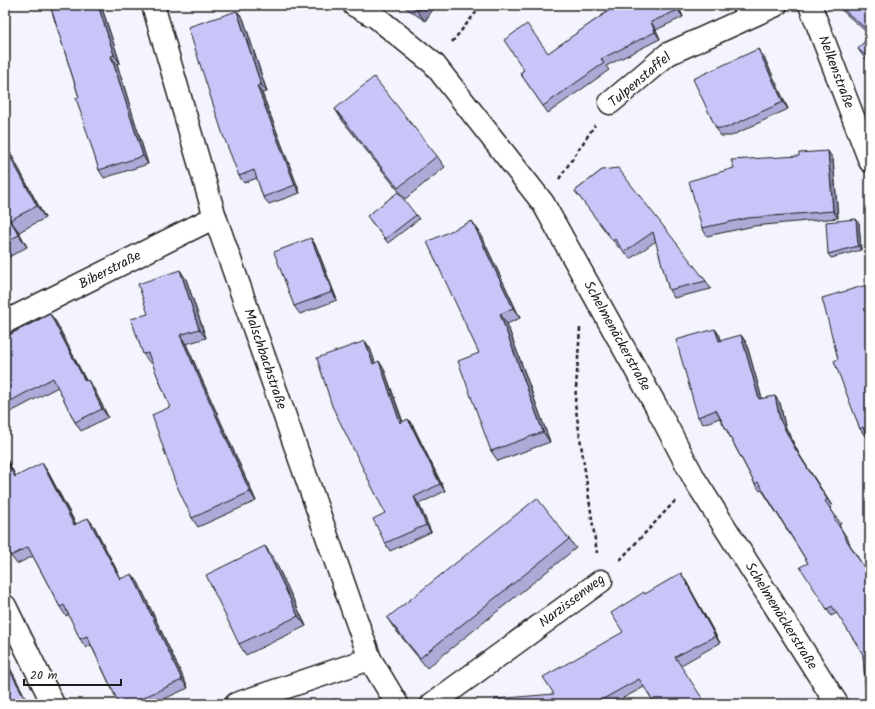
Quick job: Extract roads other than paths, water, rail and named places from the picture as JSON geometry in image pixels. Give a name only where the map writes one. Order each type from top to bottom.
[{"type":"street","name":"Malschbachstraße","points":[[153,5],[215,217],[370,658],[397,704]]},
{"type":"street","name":"Schelmenäckerstraße","points":[[354,5],[376,17],[434,64],[543,203],[656,406],[695,480],[838,704]]},
{"type":"street","name":"Tulpenstaffel","points":[[610,103],[668,54],[776,5]]},
{"type":"street","name":"Nelkenstraße","points":[[810,5],[870,161]]},
{"type":"street","name":"Biberstraße","points":[[5,322],[215,217]]},
{"type":"street","name":"Narzissenweg","points":[[432,704],[601,581]]},
{"type":"street","points":[[5,606],[53,704]]},
{"type":"street","points":[[236,704],[370,658]]}]
